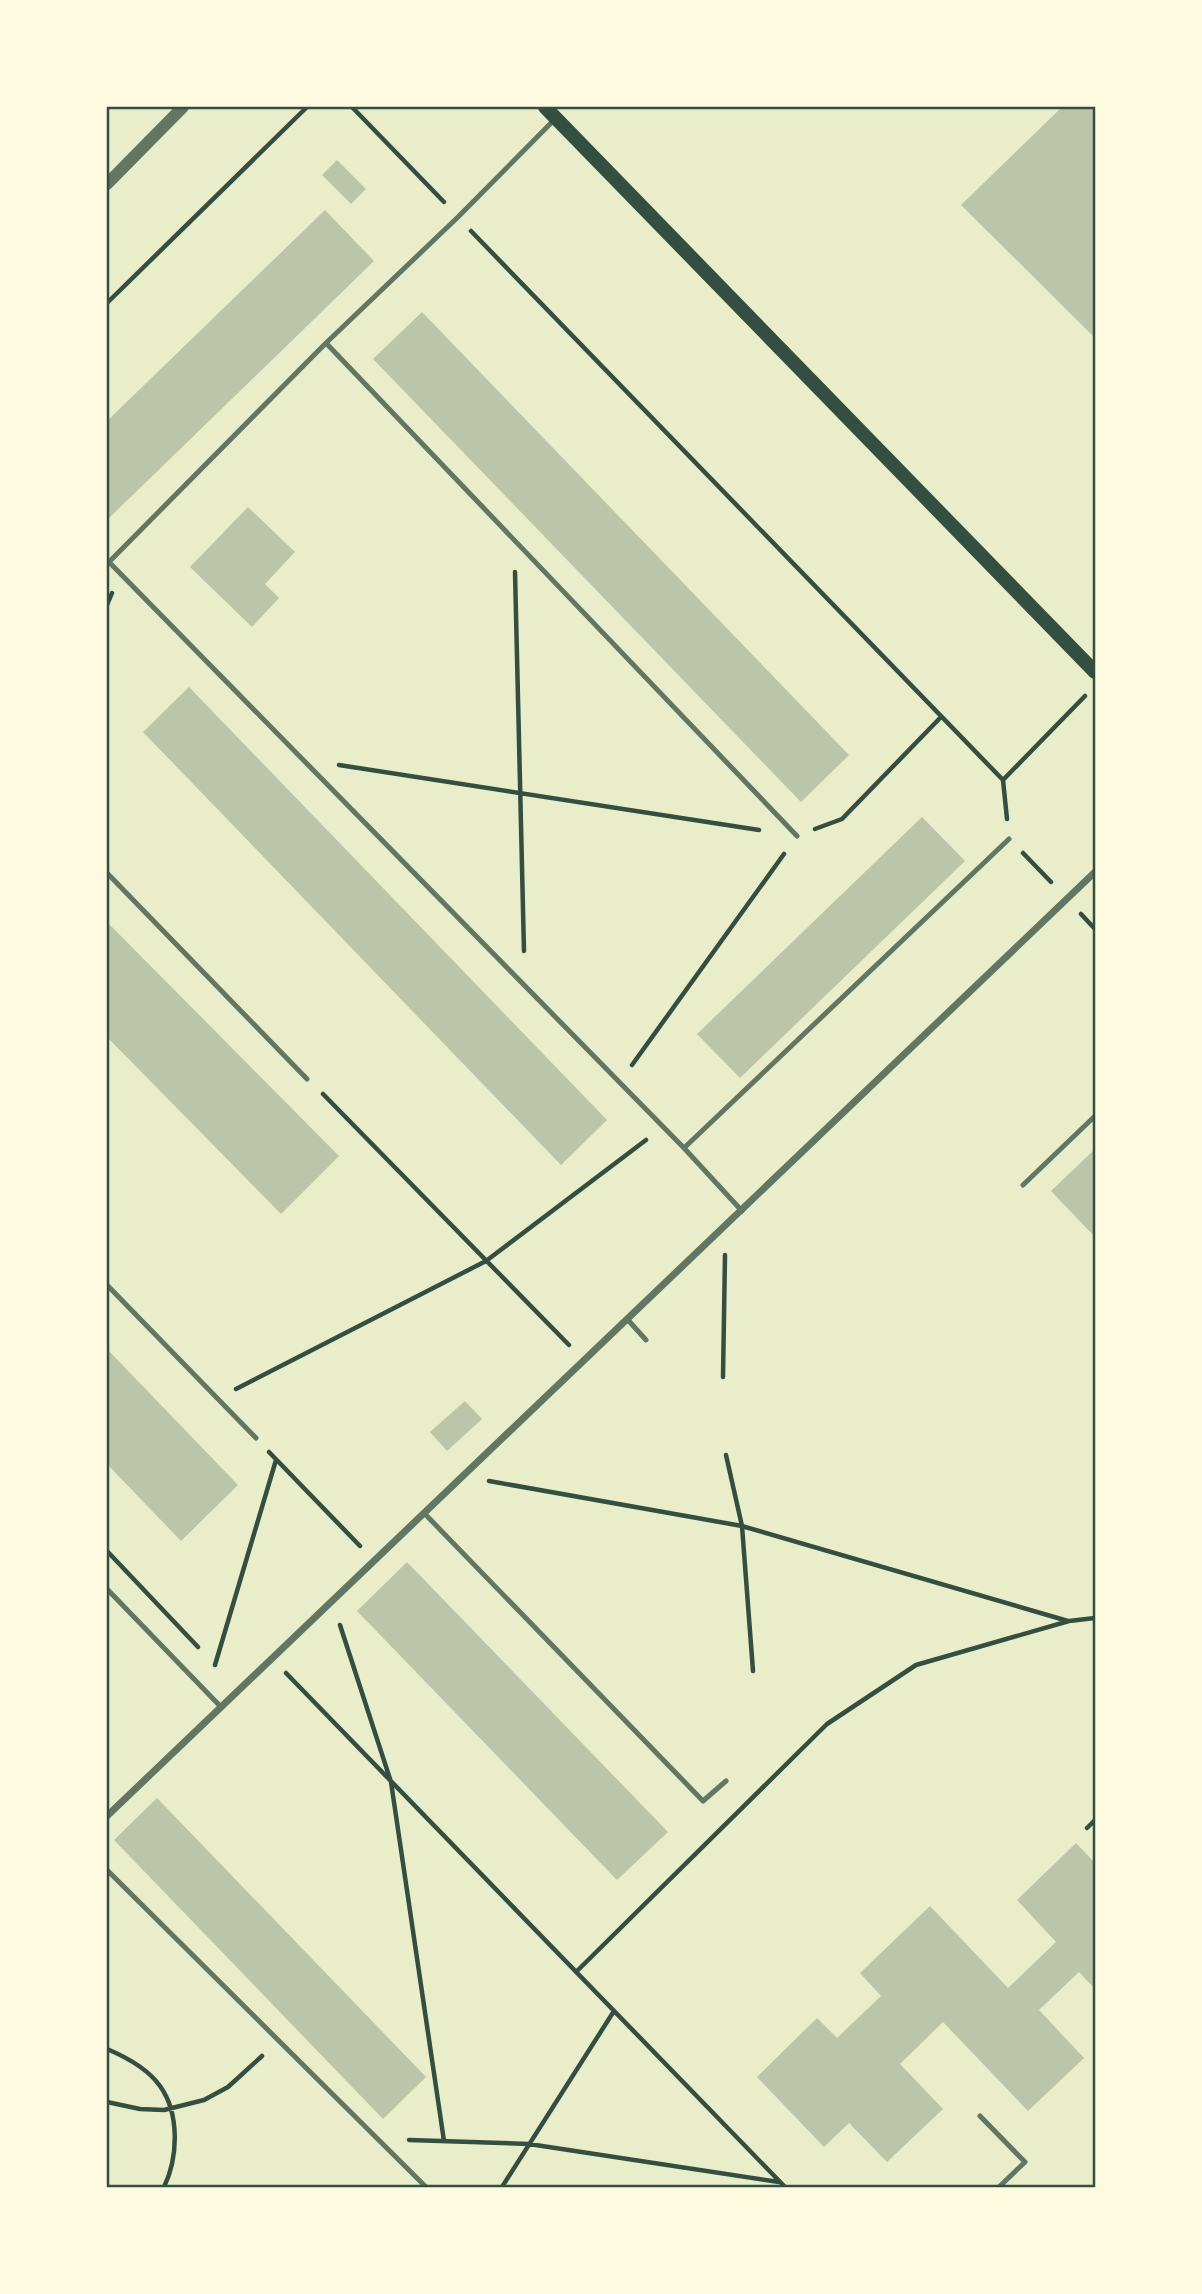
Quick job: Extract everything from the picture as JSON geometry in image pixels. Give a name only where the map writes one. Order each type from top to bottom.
[{"type":"main road","points":[[545,107],[1095,672]]},
{"type":"street","points":[[107,184],[183,107]]},
{"type":"street","points":[[107,1816],[1095,872]]},
{"type":"lane","points":[[556,118],[458,217],[326,343],[108,563],[620,1082],[742,1211]]},
{"type":"lane","points":[[326,343],[797,836]]},
{"type":"lane","points":[[684,1148],[1009,838]]},
{"type":"lane","points":[[107,873],[307,1079]]},
{"type":"lane","points":[[1023,1185],[1095,1116]]},
{"type":"lane","points":[[107,1285],[256,1438]]},
{"type":"lane","points":[[628,1320],[646,1340]]},
{"type":"lane","points":[[424,1513],[703,1801],[726,1780]]},
{"type":"lane","points":[[107,1589],[221,1707]]},
{"type":"lane","points":[[107,1870],[426,2187]]},
{"type":"lane","points":[[980,2116],[1025,2162],[999,2187]]},
{"type":"path","points":[[107,303],[307,107]]},
{"type":"path","points":[[352,107],[1003,780],[1009,838],[1095,929]]},
{"type":"path","points":[[514,539],[525,985]]},
{"type":"path","points":[[1003,780],[1087,695]]},
{"type":"path","points":[[303,760],[797,836],[842,819],[941,716]]},
{"type":"path","points":[[620,1082],[797,836]]},
{"type":"path","points":[[307,1079],[584,1361]]},
{"type":"path","points":[[217,1399],[486,1261],[663,1127]]},
{"type":"path","points":[[723,1377],[726,1225]]},
{"type":"path","points":[[256,1438],[374,1560]]},
{"type":"path","points":[[726,1455],[742,1526],[753,1671]]},
{"type":"path","points":[[215,1665],[276,1460]]},
{"type":"path","points":[[463,1476],[742,1526],[1069,1621]]},
{"type":"path","points":[[107,1551],[239,1690]]},
{"type":"path","points":[[332,1601],[391,1782],[444,2141]]},
{"type":"path","points":[[576,1972],[827,1724],[916,1665],[1069,1621],[1095,1618]]},
{"type":"path","points":[[272,1659],[785,2187]]},
{"type":"path","points":[[1087,1828],[1095,1819]]},
{"type":"path","points":[[502,2187],[614,2011]]},
{"type":"path","points":[[107,2102],[140,2109],[170,2109],[204,2100],[228,2087],[278,2041]]},
{"type":"path","points":[[107,2049],[130,2059],[159,2084],[168,2098],[175,2131],[173,2157],[164,2187]]},
{"type":"path","points":[[376,2138],[529,2144],[780,2182]]},
{"type":"building","points":[[1062,107],[1095,107],[1095,338],[961,205]]},
{"type":"building","points":[[337,160],[366,189],[351,204],[322,175]]},
{"type":"building","points":[[325,210],[374,261],[107,520],[107,421]]},
{"type":"building","points":[[422,312],[849,755],[801,802],[373,359]]},
{"type":"building","points":[[248,507],[295,552],[265,584],[279,598],[252,627],[190,567]]},
{"type":"building","points":[[189,687],[607,1120],[561,1165],[143,732]]},
{"type":"building","points":[[922,817],[965,861],[740,1078],[697,1034]]},
{"type":"building","points":[[107,922],[339,1156],[281,1214],[107,1037]]},
{"type":"building","points":[[1095,1149],[1095,1237],[1051,1191]]},
{"type":"building","points":[[107,1349],[238,1485],[181,1541],[107,1464]]},
{"type":"building","points":[[465,1401],[482,1419],[447,1451],[430,1432]]},
{"type":"building","points":[[407,1562],[668,1832],[617,1880],[357,1611]]},
{"type":"building","points":[[157,1798],[426,2077],[383,2119],[114,1840]]},
{"type":"building","points":[[1076,1843],[1095,1863],[1095,1989],[1079,1972],[1039,2010],[1084,2058],[1028,2111],[943,2022],[900,2064],[943,2109],[887,2162],[849,2123],[824,2147],[757,2077],[817,2018],[837,2038],[881,1996],[860,1973],[930,1906],[1008,1988],[1056,1942],[1017,1900]]}]
